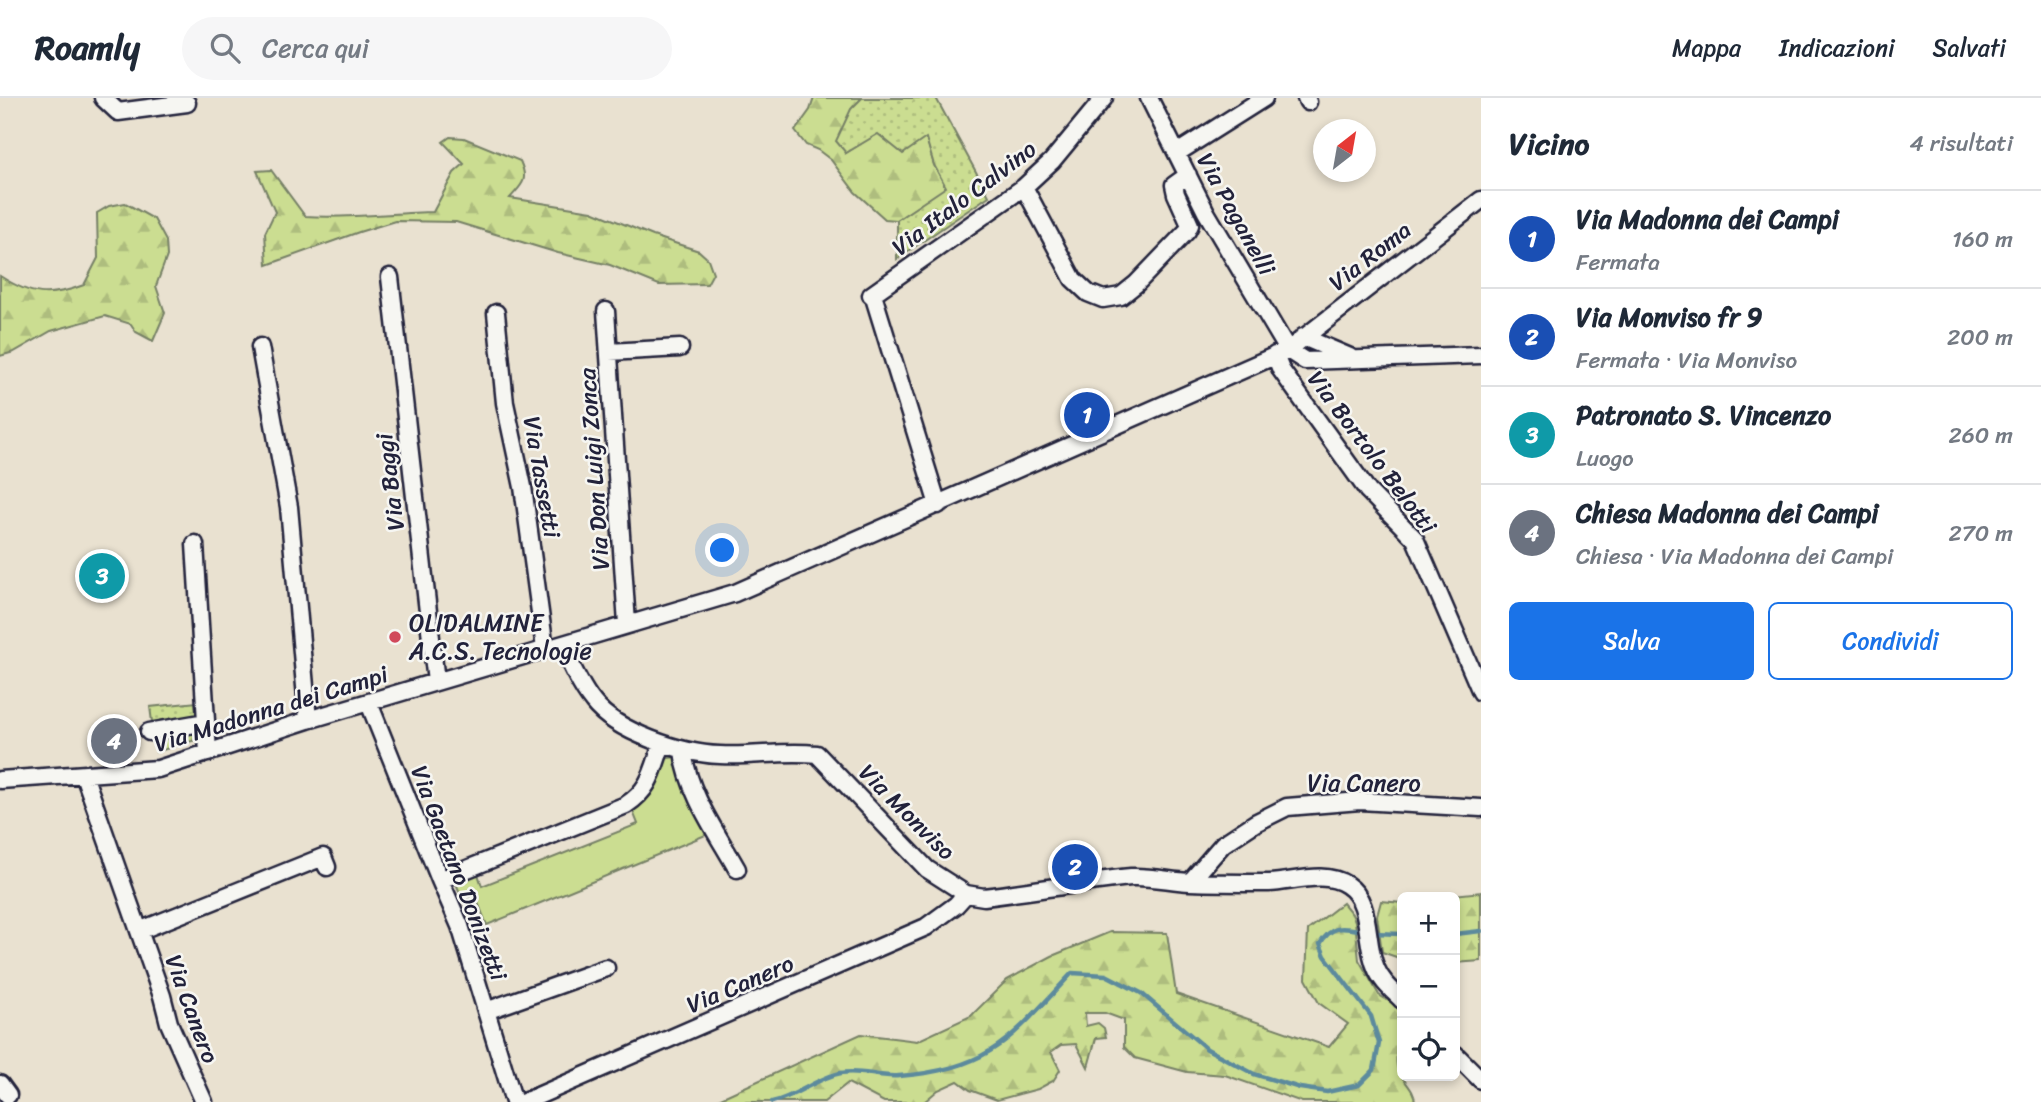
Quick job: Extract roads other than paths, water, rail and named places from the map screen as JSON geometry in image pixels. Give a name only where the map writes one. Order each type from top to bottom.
[{"type":"street","points":[[103,98],[118,112],[187,103]]},
{"type":"street","name":"Via Italo Calvino","points":[[937,505],[873,298],[1024,187],[1052,161],[1104,98]]},
{"type":"street","name":"Via Paganelli","points":[[1149,98],[1206,212],[1282,353]]},
{"type":"street","points":[[1177,153],[1264,98]]},
{"type":"street","points":[[1024,187],[1073,279],[1088,293],[1103,299],[1121,296],[1136,284],[1187,231],[1191,225],[1174,185],[1188,175]]},
{"type":"street","name":"Via Roma","points":[[1282,353],[1481,200]]},
{"type":"street","name":"Via Baggi","points":[[390,277],[436,682]]},
{"type":"street","name":"Via Don Luigi Zonca","points":[[606,311],[627,624]]},
{"type":"street","name":"Via Tassetti","points":[[496,313],[503,390],[523,487],[545,649]]},
{"type":"street","points":[[1303,337],[1355,360]]},
{"type":"street","points":[[260,347],[289,507],[308,720]]},
{"type":"street","points":[[609,352],[680,348]]},
{"type":"street","points":[[1282,353],[1305,361],[1481,355]]},
{"type":"street","name":"Via Madonna dei Campi","points":[[0,780],[158,769],[308,720],[735,593],[1282,353]]},
{"type":"street","name":"Via Bortolo Belotti","points":[[1282,353],[1282,370],[1368,491],[1415,539],[1481,692]]},
{"type":"street","points":[[195,544],[208,753]]},
{"type":"street","name":"Via Monviso","points":[[562,645],[593,703],[625,726],[662,744],[683,751],[720,755],[794,751],[817,754],[927,869],[966,894]]},
{"type":"street","name":"Via Gaetano Donizetti","points":[[369,703],[460,926],[514,1102]]},
{"type":"street","points":[[149,732],[206,722]]},
{"type":"street","points":[[440,880],[638,798],[647,787],[662,744]]},
{"type":"street","points":[[683,751],[685,769],[710,822],[737,869]]},
{"type":"street","name":"Via Canero","points":[[84,775],[169,1023],[204,1102]]},
{"type":"street","name":"Via Canero","points":[[1190,882],[1223,844],[1255,823],[1287,807],[1360,802],[1481,808]]},
{"type":"street","name":"Via Canero","points":[[139,930],[323,857],[327,867]]},
{"type":"street","points":[[966,894],[984,897],[1134,877],[1190,882],[1272,883],[1322,877],[1336,879],[1359,895],[1365,915],[1369,948],[1383,981],[1397,995]]},
{"type":"street","name":"Via Canero","points":[[524,1102],[915,932],[946,912],[966,894]]},
{"type":"street","points":[[486,1011],[606,968]]},
{"type":"street","points":[[1460,1059],[1481,1080]]},
{"type":"waterway","points":[[772,1102],[841,1073],[899,1076],[957,1066],[979,1057],[1015,1032],[1072,973],[1106,975],[1141,993],[1207,1049],[1254,1074],[1300,1088],[1327,1092],[1359,1085],[1374,1070],[1379,1043],[1371,1016],[1325,956],[1320,944],[1329,933],[1338,928],[1363,931]]},
{"type":"waterway","points":[[1460,933],[1481,931]]},
{"type":"waterway","points":[[1372,933],[1397,934]]},
{"type":"place","name":"Via Madonna dei Campi","points":[[1087,415]]},
{"type":"place","name":"Patronato S. Vincenzo","points":[[102,576]]},
{"type":"place","name":"OLIDALMINE A.C.S. Tecnologie","points":[[395,637]]},
{"type":"place","name":"Chiesa Madonna dei Campi","points":[[114,741]]},
{"type":"place","name":"Via Monviso fr 9","points":[[1075,867]]}]
